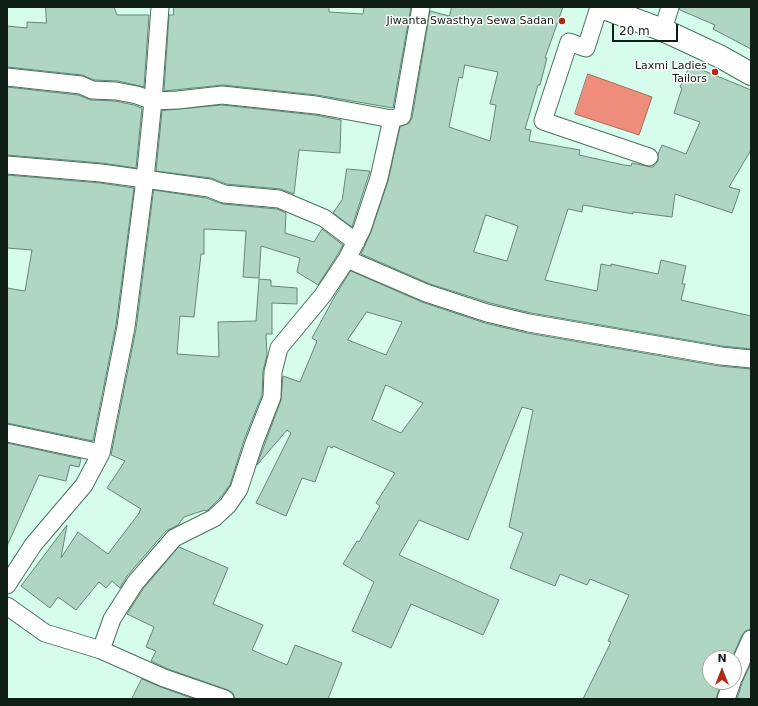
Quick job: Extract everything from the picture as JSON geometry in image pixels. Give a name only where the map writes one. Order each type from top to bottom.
[{"type":"main road","points":[[600,7],[663,30],[721,57],[751,74]]},
{"type":"street","points":[[7,585],[33,545],[84,485],[100,453],[126,327],[145,179],[160,7]]},
{"type":"street","points":[[7,77],[81,85],[92,90],[116,91],[137,95],[153,101],[222,95],[316,105],[392,119],[402,116],[421,7]]},
{"type":"street","points":[[600,7],[586,48],[569,42],[543,121],[650,156]]},
{"type":"street","points":[[663,30],[670,7]]},
{"type":"street","points":[[100,650],[112,620],[135,584],[174,538],[214,518],[228,505],[239,489],[254,442],[272,397],[273,372],[279,348],[323,295],[347,259],[356,242],[362,229],[379,178],[392,119]]},
{"type":"street","points":[[7,165],[101,173],[209,188],[224,194],[279,199],[324,218],[356,242]]},
{"type":"street","points":[[347,259],[426,293],[487,313],[529,323],[751,360]]},
{"type":"street","points":[[7,433],[100,453]]},
{"type":"street","points":[[7,606],[45,633],[100,650],[164,678],[225,699]]},
{"type":"street","points":[[742,659],[751,638]]},
{"type":"shaded area","points":[[588,74],[652,97],[639,135],[575,114]]},
{"type":"building","points":[[46,7],[114,7],[117,15],[149,15],[144,87],[118,81],[94,80],[82,75],[7,67],[7,26],[27,28],[27,22],[46,23]]},
{"type":"building","points":[[174,7],[329,7],[329,12],[363,14],[364,7],[411,7],[393,108],[317,95],[223,85],[164,91],[169,15],[173,15]]},
{"type":"building","points":[[452,7],[563,7],[545,58],[547,58],[540,85],[538,85],[525,129],[531,130],[529,141],[580,150],[579,155],[624,165],[631,166],[632,163],[653,167],[658,161],[658,154],[662,145],[686,154],[700,122],[674,113],[682,88],[680,87],[690,65],[751,90],[751,150],[729,187],[740,190],[732,213],[675,194],[672,217],[633,212],[633,214],[583,205],[582,212],[568,209],[545,280],[597,291],[601,264],[611,266],[611,264],[658,274],[661,260],[686,266],[682,284],[685,284],[681,300],[751,316],[751,349],[722,346],[531,313],[490,303],[430,284],[361,254],[371,232],[388,181],[400,127],[409,123],[412,118],[430,11],[449,16]],"holes":[[[465,65],[498,72],[490,104],[496,105],[490,141],[449,127],[459,77],[462,78]],[[486,215],[518,226],[507,261],[474,252]]]},
{"type":"building","points":[[680,7],[751,7],[751,49],[713,29],[715,25],[680,10]]},
{"type":"building","points":[[7,87],[78,95],[91,100],[115,101],[142,108],[136,168],[102,163],[7,155]]},
{"type":"building","points":[[222,105],[315,115],[341,120],[340,153],[299,150],[294,194],[280,189],[226,184],[211,178],[156,171],[162,111]]},
{"type":"building","points":[[347,169],[370,171],[352,227],[333,213],[342,200]]},
{"type":"building","points":[[7,175],[100,183],[134,188],[116,325],[93,441],[7,423],[7,288],[25,291],[32,250],[7,248]]},
{"type":"building","points":[[154,190],[206,198],[223,204],[277,209],[286,213],[285,233],[314,242],[322,229],[343,245],[318,285],[297,272],[300,258],[261,246],[259,278],[243,277],[246,231],[204,229],[204,254],[201,254],[194,317],[180,316],[177,354],[219,357],[218,322],[256,321],[259,279],[271,280],[271,286],[297,288],[297,304],[272,303],[272,334],[266,334],[267,355],[263,371],[262,395],[244,440],[230,485],[208,510],[184,517],[178,525],[166,531],[127,576],[120,588],[112,581],[106,588],[99,582],[76,610],[58,597],[50,608],[21,586],[67,525],[61,558],[78,532],[108,554],[141,509],[107,488],[125,461],[111,455],[136,329]]},
{"type":"building","points":[[351,271],[422,302],[485,323],[527,333],[719,366],[751,369],[751,629],[745,631],[742,635],[735,650],[702,650],[702,690],[719,690],[716,699],[583,699],[611,642],[608,641],[629,595],[590,579],[587,585],[560,574],[555,586],[510,568],[523,533],[509,527],[533,410],[522,407],[468,540],[419,520],[399,555],[499,600],[483,635],[411,604],[391,648],[352,631],[374,582],[343,564],[357,541],[359,542],[380,506],[376,503],[395,473],[333,446],[332,448],[328,446],[315,482],[302,478],[286,516],[256,503],[291,433],[287,430],[257,465],[281,400],[283,376],[300,382],[317,341],[312,338],[335,296]],"holes":[[[367,312],[402,322],[386,355],[348,340]],[[386,385],[423,403],[401,433],[372,420]]]},
{"type":"building","points":[[7,443],[81,459],[79,467],[70,465],[66,481],[39,475],[7,546]]},
{"type":"building","points":[[179,547],[228,568],[213,604],[263,625],[252,650],[287,665],[295,645],[342,663],[328,699],[235,699],[233,693],[228,690],[168,669],[151,661],[156,651],[146,647],[154,627],[127,614],[143,589]]},
{"type":"building","points":[[751,663],[751,699],[737,699],[740,690],[742,690],[742,683]]},
{"type":"building","points":[[142,679],[161,687],[194,699],[132,699]]},
{"type":"place","name":"Jiwanta Swasthya Sewa Sadan","points":[[562,21]]},
{"type":"place","name":"Laxmi Ladies Tailors","points":[[715,72]]}]
